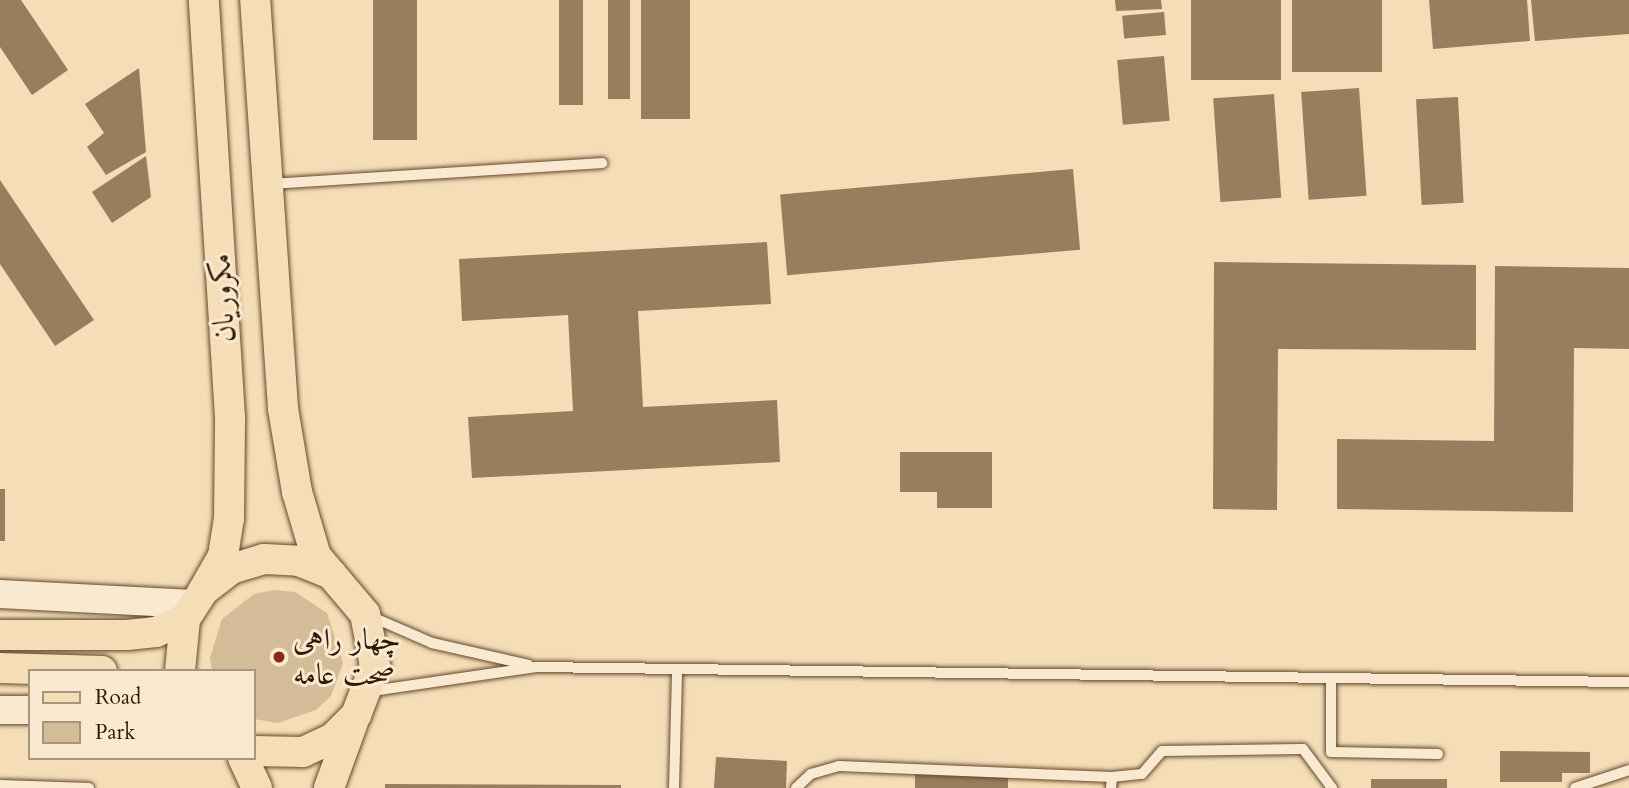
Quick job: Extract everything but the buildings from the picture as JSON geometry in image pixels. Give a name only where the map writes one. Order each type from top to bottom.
[{"type":"main road","name":"مکروریان","points":[[194,605],[223,556],[229,519],[230,417],[204,0]]},
{"type":"main road","points":[[255,0],[265,184],[283,408],[297,492],[316,556],[365,614],[375,666],[329,788]]},
{"type":"main road","points":[[0,635],[137,634],[194,605],[231,569],[264,559],[299,561],[331,575]]},
{"type":"main road","points":[[0,594],[84,594],[194,605]]},
{"type":"main road","points":[[180,669],[194,605]]},
{"type":"main road","points":[[0,668],[34,669]]},
{"type":"main road","points":[[256,751],[303,752],[333,738],[363,703]]},
{"type":"main road","points":[[0,709],[28,710]]},
{"type":"main road","points":[[244,760],[257,788]]},
{"type":"lane","points":[[265,184],[602,163]]},
{"type":"lane","points":[[365,614],[432,643],[536,667],[1629,682]]},
{"type":"lane","points":[[363,703],[536,667]]},
{"type":"lane","points":[[674,788],[677,671]]},
{"type":"lane","points":[[1331,678],[1331,752],[1438,754]]},
{"type":"lane","points":[[796,788],[811,774],[839,766],[1111,783],[1142,774],[1162,751],[1303,749],[1332,788]]},
{"type":"lane","points":[[1575,788],[1629,770]]},
{"type":"lane","points":[[0,785],[89,788]]},
{"type":"green space","points":[[274,590],[295,592],[327,613],[343,663],[331,696],[316,710],[278,723],[256,719],[256,669],[212,669],[210,658],[222,619],[254,594]]},
{"type":"place","name":"چهار راهی صحت عامه","points":[[279,657]]}]
